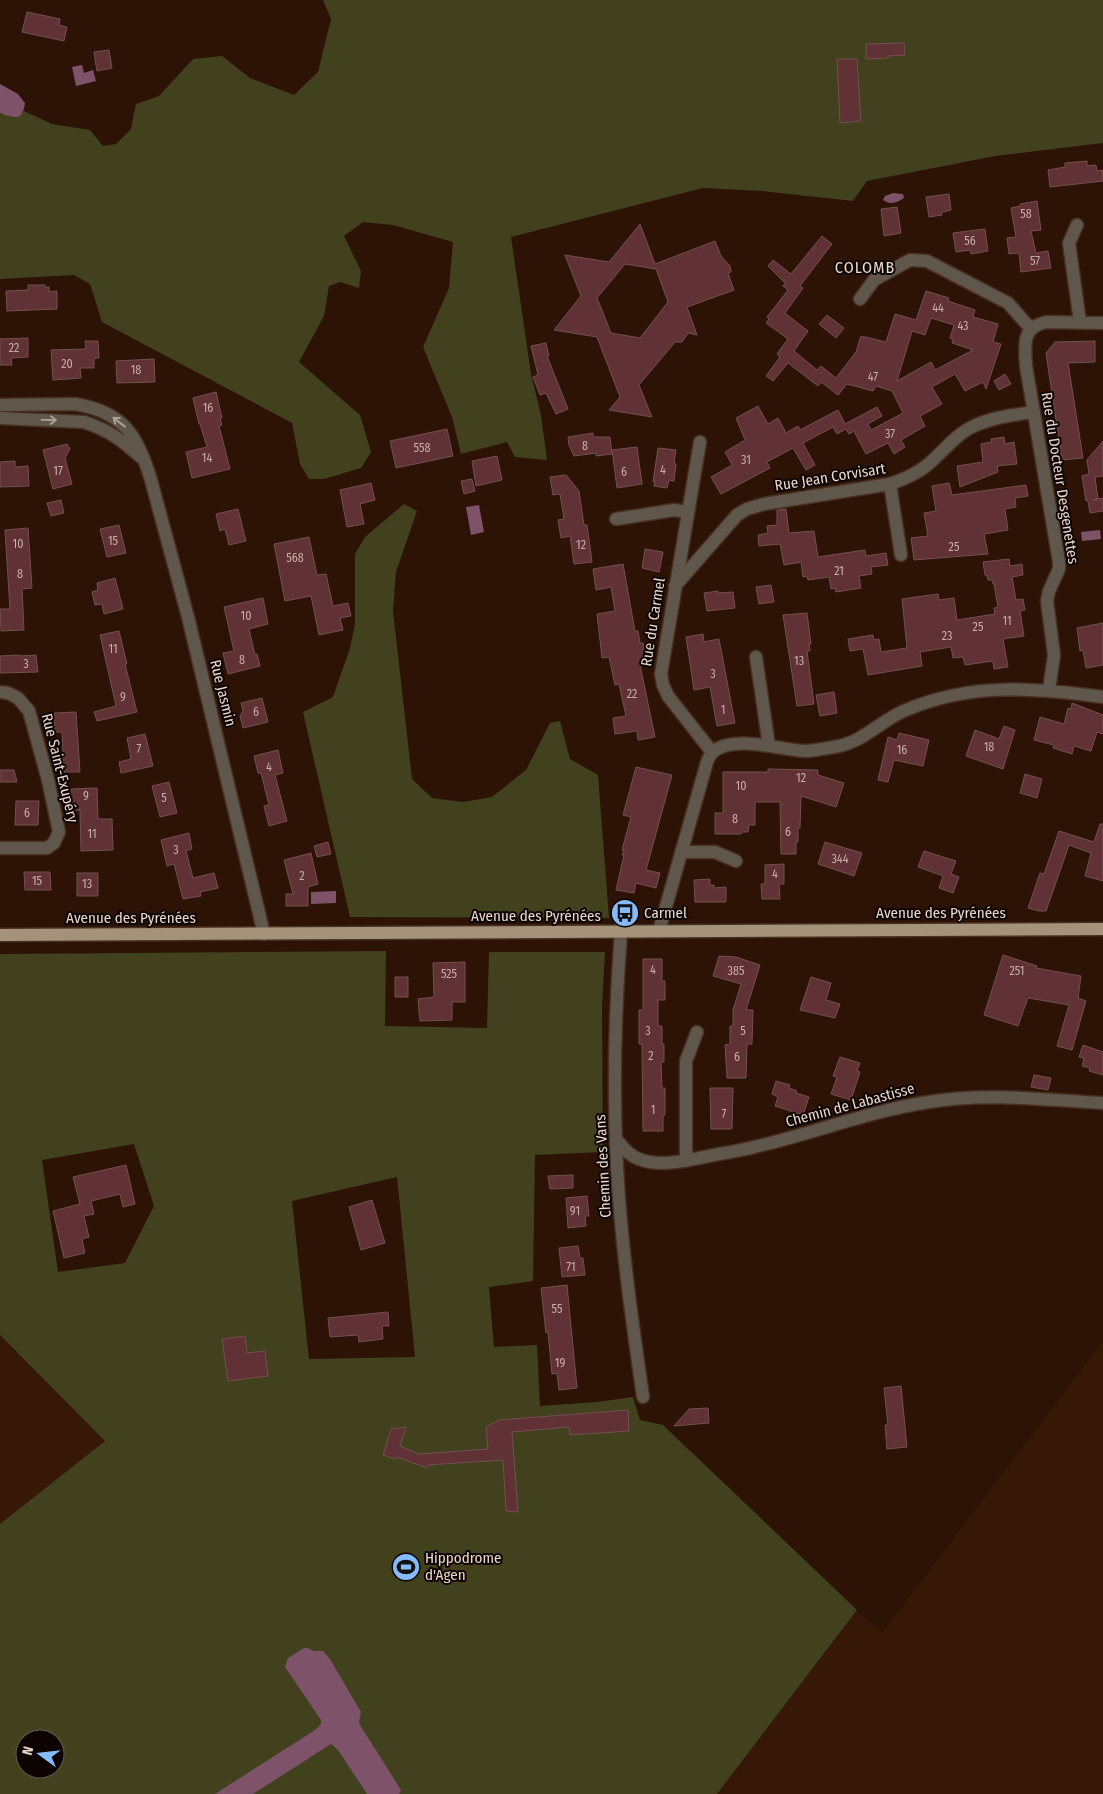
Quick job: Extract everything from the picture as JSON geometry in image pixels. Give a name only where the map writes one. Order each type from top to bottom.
[{"type":"main road","name":"Avenue des Pyrénées","points":[[0,935],[1103,929]]},
{"type":"street","points":[[1077,226],[1069,242],[1080,322]]},
{"type":"street","points":[[860,299],[874,280],[910,260],[927,261],[1008,303],[1030,329],[1036,324],[1046,322],[1103,323]]},
{"type":"street","name":"Rue du Docteur Desgenettes","points":[[1030,329],[1026,337],[1026,366],[1059,562],[1059,569],[1047,600],[1054,655],[1049,690]]},
{"type":"street","name":"Rue Jasmin","points":[[0,405],[75,404],[100,410],[116,418],[136,440],[146,461],[186,608],[264,934]]},
{"type":"street","name":"Rue Jean Corvisart","points":[[675,586],[729,523],[747,510],[764,504],[890,484],[922,470],[952,441],[972,426],[991,419],[1034,412]]},
{"type":"street","points":[[0,418],[84,422],[98,426],[120,438],[146,461]]},
{"type":"street","name":"Rue du Carmel","points":[[700,442],[662,659],[661,674],[668,696],[712,752]]},
{"type":"street","points":[[890,484],[901,555]]},
{"type":"street","points":[[616,519],[674,510],[688,512]]},
{"type":"street","points":[[756,657],[770,746]]},
{"type":"street","points":[[659,931],[698,788],[712,752],[723,746],[736,744],[770,746],[805,751],[842,745],[903,711],[940,697],[963,692],[1002,688],[1049,690],[1103,697]]},
{"type":"street","name":"Rue Saint-Exupéry","points":[[0,692],[8,693],[18,698],[29,711],[52,796],[59,832],[54,843],[47,848],[0,848]]},
{"type":"street","points":[[681,852],[715,852],[736,861]]},
{"type":"street","name":"Chemin des Vans","points":[[622,932],[616,1001],[617,1167],[627,1283],[643,1397]]},
{"type":"street","points":[[686,1161],[686,1061],[697,1032]]},
{"type":"street","name":"Chemin de Labastisse","points":[[616,1139],[630,1155],[642,1161],[658,1163],[686,1161],[754,1148],[884,1111],[957,1098],[1103,1103]]},
{"type":"shaded area","points":[[323,0],[1103,0],[1103,143],[995,156],[867,181],[853,201],[762,191],[703,188],[511,237],[531,374],[541,415],[547,460],[515,457],[507,442],[461,454],[452,417],[423,347],[449,288],[453,242],[393,225],[363,222],[344,236],[361,271],[359,288],[340,282],[329,286],[324,316],[299,362],[360,415],[371,452],[361,468],[324,479],[309,479],[300,464],[292,423],[102,322],[90,284],[74,275],[0,279],[0,113],[16,117],[24,111],[52,124],[90,130],[103,146],[116,144],[131,129],[136,104],[159,96],[193,59],[222,56],[250,78],[294,95],[318,72],[331,19]]},
{"type":"shaded area","points":[[82,65],[84,73],[93,70],[96,81],[76,86],[72,67]]},
{"type":"shaded area","points":[[0,84],[18,94],[25,103],[20,116],[13,117],[0,113]]},
{"type":"shaded area","points":[[893,193],[903,194],[904,198],[894,203],[883,200],[885,196]]},
{"type":"shaded area","points":[[404,504],[417,511],[396,572],[393,611],[412,779],[432,798],[463,802],[492,797],[526,770],[550,723],[560,721],[570,759],[598,775],[609,918],[350,917],[303,712],[333,697],[350,648],[355,624],[355,554],[365,537]]},
{"type":"shaded area","points":[[479,505],[484,532],[471,535],[466,507]]},
{"type":"shaded area","points":[[1100,530],[1101,539],[1082,541],[1081,532]]},
{"type":"shaded area","points":[[336,891],[336,903],[311,904],[311,892]]},
{"type":"shaded area","points":[[386,951],[385,1026],[487,1028],[489,952],[605,952],[602,1008],[603,1152],[535,1155],[533,1281],[489,1287],[494,1347],[537,1345],[540,1406],[597,1402],[633,1397],[640,1420],[663,1425],[857,1610],[717,1794],[0,1794],[0,1524],[105,1441],[0,1335],[0,954]],"holes":[[[134,1144],[154,1206],[125,1263],[58,1272],[42,1160]],[[397,1177],[415,1357],[309,1359],[292,1201]]]},
{"type":"shaded area","points":[[0,1335],[105,1441],[0,1524]]},
{"type":"shaded area","points":[[1103,1341],[1103,1794],[717,1794],[857,1610],[882,1633]]},
{"type":"shaded area","points":[[304,1648],[313,1651],[323,1651],[330,1659],[361,1712],[360,1725],[401,1790],[399,1794],[367,1794],[338,1750],[331,1744],[253,1794],[215,1794],[315,1730],[321,1724],[321,1720],[285,1667],[288,1658]]},
{"type":"building","points":[[27,12],[60,19],[59,25],[67,27],[64,41],[22,32]]},
{"type":"building","points":[[904,43],[905,55],[866,59],[866,44]]},
{"type":"building","points":[[109,50],[112,68],[97,71],[94,52]]},
{"type":"building","points":[[837,59],[857,59],[861,121],[840,123]]},
{"type":"building","points":[[1087,161],[1087,166],[1096,165],[1097,171],[1103,170],[1103,181],[1050,187],[1048,170],[1065,167],[1065,163]]},
{"type":"building","points":[[949,194],[951,210],[942,212],[942,215],[929,217],[926,197]]},
{"type":"building","points":[[1037,201],[1041,230],[1031,231],[1036,253],[1048,251],[1051,268],[1021,272],[1019,253],[1009,254],[1007,238],[1016,237],[1011,208],[1020,206],[1020,204]]},
{"type":"building","points":[[897,207],[901,233],[884,236],[881,209]]},
{"type":"building","points":[[640,224],[655,264],[715,241],[721,256],[730,266],[731,272],[728,273],[734,290],[687,307],[697,335],[688,333],[682,342],[675,342],[639,385],[652,417],[609,410],[620,397],[597,337],[554,330],[581,296],[565,255],[609,262]],"holes":[[[625,264],[656,269],[668,302],[640,338],[611,333],[597,298]]]},
{"type":"building","points":[[985,229],[988,251],[971,254],[970,250],[956,252],[953,233]]},
{"type":"building","points":[[822,236],[832,244],[800,286],[803,288],[785,313],[808,331],[794,351],[817,370],[821,366],[836,378],[856,352],[861,336],[886,342],[895,314],[916,320],[926,291],[949,298],[948,301],[975,310],[973,317],[998,324],[993,342],[1001,344],[986,389],[983,382],[965,391],[955,374],[932,387],[942,404],[920,416],[925,426],[901,440],[905,447],[894,454],[888,443],[866,454],[854,431],[849,434],[846,429],[837,434],[833,427],[803,443],[815,465],[806,470],[793,448],[767,462],[770,468],[721,494],[711,477],[732,465],[725,452],[745,440],[736,418],[758,406],[768,424],[778,418],[786,433],[798,426],[800,430],[838,410],[845,424],[877,407],[882,416],[868,424],[871,430],[903,413],[892,391],[876,386],[873,391],[847,384],[838,395],[821,382],[818,386],[788,363],[773,381],[766,376],[780,357],[777,354],[788,339],[766,323],[769,319],[767,317],[788,290],[783,286],[785,283],[768,266],[773,260],[791,274]],"holes":[[[931,318],[954,325],[950,338],[953,340],[952,343],[973,350],[935,370],[931,362],[897,381],[912,331],[925,335]]]},
{"type":"building","points":[[28,285],[45,285],[45,287],[49,287],[49,292],[57,291],[57,309],[7,311],[6,291],[28,290]]},
{"type":"building","points":[[827,315],[844,328],[836,338],[819,324]]},
{"type":"building","points":[[28,338],[28,357],[11,358],[12,365],[0,365],[0,339]]},
{"type":"building","points":[[85,341],[98,341],[99,358],[94,358],[94,368],[80,368],[81,378],[53,380],[51,350],[86,349]]},
{"type":"building","points":[[1095,341],[1095,362],[1068,363],[1083,458],[1062,460],[1046,353],[1055,342]]},
{"type":"building","points":[[546,343],[549,356],[547,356],[568,409],[556,414],[546,393],[540,395],[533,377],[538,375],[531,346]]},
{"type":"building","points":[[154,359],[155,382],[117,383],[116,361]]},
{"type":"building","points":[[1005,374],[1011,384],[999,390],[994,381]]},
{"type":"building","points":[[216,392],[222,418],[220,419],[222,425],[219,426],[230,469],[192,478],[186,452],[207,447],[193,398]]},
{"type":"building","points":[[447,429],[453,456],[396,468],[390,441]]},
{"type":"building","points":[[593,433],[593,437],[610,437],[612,454],[596,456],[596,453],[574,456],[568,437]]},
{"type":"building","points":[[1004,437],[1005,444],[1014,442],[1017,464],[997,466],[998,472],[960,487],[957,466],[983,462],[981,444],[992,442],[991,439]]},
{"type":"building","points":[[1103,441],[1103,476],[1095,477],[1098,499],[1103,498],[1103,511],[1090,513],[1082,476],[1089,474],[1087,460]]},
{"type":"building","points":[[67,444],[70,449],[65,458],[72,484],[53,489],[43,450]]},
{"type":"building","points":[[637,447],[642,484],[617,488],[612,450]]},
{"type":"building","points":[[658,448],[676,450],[674,481],[669,480],[667,488],[654,486],[655,481],[653,482]]},
{"type":"building","points":[[497,456],[502,480],[476,486],[472,461]]},
{"type":"building","points":[[15,461],[15,467],[28,466],[29,486],[0,487],[0,462]]},
{"type":"building","points":[[566,475],[579,491],[584,525],[587,525],[592,562],[574,564],[570,536],[561,538],[558,520],[564,519],[560,494],[553,495],[550,477]]},
{"type":"building","points":[[472,479],[475,491],[464,494],[461,481]]},
{"type":"building","points":[[371,483],[375,500],[360,504],[364,524],[347,527],[340,490]]},
{"type":"building","points":[[949,483],[952,495],[1026,485],[1028,496],[1015,498],[1016,507],[1005,509],[1008,530],[984,534],[988,554],[914,560],[911,538],[928,536],[924,513],[936,511],[932,486]]},
{"type":"building","points":[[61,500],[64,513],[51,516],[47,503]]},
{"type":"building","points":[[238,509],[246,541],[229,545],[225,529],[220,531],[216,514]]},
{"type":"building","points":[[786,509],[789,533],[814,531],[818,557],[865,550],[866,556],[886,553],[888,565],[871,567],[872,574],[859,576],[861,588],[836,592],[835,588],[831,589],[829,577],[808,580],[807,576],[803,577],[801,562],[784,565],[780,544],[759,546],[758,535],[768,533],[767,526],[777,525],[777,510]]},
{"type":"building","points":[[119,525],[126,553],[107,557],[100,529]]},
{"type":"building","points":[[28,528],[32,588],[22,589],[24,630],[1,631],[0,609],[10,609],[5,530]]},
{"type":"building","points":[[309,537],[317,575],[326,574],[333,606],[348,603],[351,616],[340,618],[343,630],[319,635],[311,596],[285,601],[274,544]]},
{"type":"building","points":[[645,549],[663,552],[659,572],[642,568]]},
{"type":"building","points":[[1009,559],[1010,566],[1022,564],[1023,575],[1012,577],[1016,600],[1023,599],[1025,610],[1020,611],[1024,636],[1003,639],[1008,667],[994,669],[993,661],[965,665],[963,657],[953,658],[951,647],[920,652],[922,666],[868,675],[863,649],[850,651],[848,639],[873,635],[874,640],[879,639],[881,652],[907,648],[902,599],[938,594],[939,600],[954,598],[957,620],[995,614],[994,608],[998,607],[994,584],[985,575],[983,562]]},
{"type":"building","points":[[623,564],[635,631],[638,631],[640,643],[643,643],[647,663],[640,665],[655,737],[638,740],[637,731],[615,734],[613,718],[626,716],[619,684],[615,685],[609,657],[602,658],[597,614],[615,611],[611,587],[596,590],[593,569]]},
{"type":"building","points":[[115,578],[123,609],[104,614],[102,604],[95,605],[92,592],[98,590],[97,583]]},
{"type":"building","points":[[771,585],[774,602],[759,604],[756,587]]},
{"type":"building","points":[[718,591],[718,593],[733,592],[735,608],[707,611],[704,593]]},
{"type":"building","points":[[263,598],[268,624],[249,629],[255,655],[257,654],[260,666],[228,674],[223,653],[234,651],[224,607]]},
{"type":"building","points":[[807,613],[811,644],[809,644],[810,651],[807,651],[814,704],[797,706],[783,615]]},
{"type":"building","points":[[1103,623],[1103,665],[1086,668],[1083,650],[1080,651],[1077,628]]},
{"type":"building","points":[[119,631],[137,712],[97,721],[94,712],[116,706],[100,635]]},
{"type":"building","points":[[703,634],[704,642],[719,639],[735,723],[717,726],[710,687],[694,690],[686,637]]},
{"type":"building","points":[[36,655],[38,672],[0,673],[0,656]]},
{"type":"building","points":[[834,692],[837,713],[820,716],[816,695]]},
{"type":"building","points":[[262,698],[268,722],[243,728],[240,716],[243,711],[241,703]]},
{"type":"building","points":[[1072,703],[1103,715],[1103,734],[1097,732],[1091,751],[1074,746],[1072,754],[1053,748],[1054,745],[1034,740],[1040,717],[1064,724],[1068,708],[1071,709]]},
{"type":"building","points":[[76,712],[80,772],[64,772],[62,732],[55,732],[54,713]]},
{"type":"building","points":[[1004,726],[1015,730],[1003,769],[966,756],[975,730],[999,739]]},
{"type":"building","points":[[899,733],[929,740],[923,766],[894,760],[888,782],[878,780],[888,737],[897,740]]},
{"type":"building","points":[[145,734],[153,766],[121,773],[119,762],[131,759],[127,738]]},
{"type":"building","points":[[278,750],[283,773],[275,775],[287,821],[269,826],[264,806],[269,805],[261,773],[258,773],[254,756]]},
{"type":"building","points":[[636,767],[672,775],[646,870],[660,873],[656,888],[636,883],[634,893],[616,890],[624,855],[622,855],[624,850],[622,850],[631,817],[623,815]]},
{"type":"building","points":[[768,769],[818,770],[818,775],[844,783],[836,807],[801,796],[800,828],[798,828],[796,854],[781,854],[780,802],[755,802],[755,825],[749,825],[748,832],[742,832],[741,834],[715,834],[715,813],[723,813],[723,772],[768,772]]},
{"type":"building","points":[[0,770],[14,770],[17,782],[0,782]]},
{"type":"building","points":[[1025,774],[1042,779],[1037,798],[1020,793]]},
{"type":"building","points":[[169,782],[177,813],[160,817],[152,786]]},
{"type":"building","points":[[97,788],[98,819],[112,819],[113,850],[81,851],[80,810],[72,811],[71,789]]},
{"type":"building","points":[[16,801],[39,801],[38,825],[15,825]]},
{"type":"building","points":[[1100,824],[1103,824],[1103,881],[1085,876],[1091,853],[1069,845],[1046,911],[1028,908],[1040,873],[1044,874],[1059,831],[1094,842]]},
{"type":"building","points":[[189,833],[192,849],[186,851],[193,878],[214,873],[218,888],[200,892],[201,896],[183,899],[174,864],[167,866],[161,840]]},
{"type":"building","points":[[328,842],[331,854],[317,857],[314,846]]},
{"type":"building","points":[[825,842],[862,853],[854,876],[818,864]]},
{"type":"building","points":[[924,851],[956,861],[951,874],[959,877],[953,893],[939,888],[943,876],[918,867]]},
{"type":"building","points":[[311,853],[318,884],[308,887],[308,906],[286,906],[286,894],[293,894],[284,860]]},
{"type":"building","points":[[784,864],[784,884],[779,884],[780,899],[762,899],[761,884],[765,884],[765,865]]},
{"type":"building","points":[[24,872],[50,872],[51,890],[25,890]]},
{"type":"building","points":[[77,873],[98,873],[98,896],[77,896]]},
{"type":"building","points":[[710,879],[710,885],[714,885],[714,888],[726,887],[726,902],[695,902],[694,880]]},
{"type":"building","points":[[1003,955],[1037,966],[1036,968],[1081,976],[1078,998],[1086,1001],[1072,1050],[1057,1046],[1069,1005],[1028,998],[1018,1026],[984,1015]]},
{"type":"building","points":[[719,956],[736,957],[760,965],[746,1010],[753,1010],[752,1044],[747,1044],[746,1078],[727,1078],[725,1045],[730,1044],[730,1026],[733,1026],[733,1010],[741,984],[713,976]]},
{"type":"building","points":[[643,959],[662,959],[662,981],[665,981],[665,1000],[658,1000],[658,1026],[662,1026],[662,1044],[664,1044],[664,1062],[661,1062],[662,1088],[665,1088],[663,1131],[643,1131],[642,1044],[639,1044],[639,1010],[643,1010]]},
{"type":"building","points":[[465,962],[465,1002],[452,1002],[452,1020],[420,1021],[418,999],[434,997],[433,963]]},
{"type":"building","points":[[395,977],[408,977],[408,997],[395,997]]},
{"type":"building","points":[[811,977],[831,983],[826,1000],[840,1004],[835,1018],[800,1010]]},
{"type":"building","points":[[1083,1045],[1103,1052],[1103,1075],[1089,1071],[1090,1068],[1082,1066],[1084,1058],[1079,1057]]},
{"type":"building","points":[[840,1057],[860,1063],[857,1071],[860,1072],[851,1100],[831,1094],[837,1077],[833,1076]]},
{"type":"building","points":[[1034,1075],[1051,1078],[1048,1090],[1031,1087]]},
{"type":"building","points":[[776,1081],[790,1085],[789,1088],[797,1091],[796,1093],[809,1097],[803,1115],[775,1106],[778,1097],[772,1094]]},
{"type":"building","points":[[710,1088],[733,1088],[732,1129],[711,1129]]},
{"type":"building","points":[[126,1165],[135,1204],[123,1207],[120,1194],[91,1201],[94,1214],[84,1216],[89,1237],[82,1239],[85,1253],[64,1258],[53,1211],[80,1204],[73,1177]]},
{"type":"building","points":[[573,1175],[573,1188],[550,1189],[548,1176]]},
{"type":"building","points":[[587,1196],[589,1216],[585,1216],[586,1226],[568,1228],[566,1198]]},
{"type":"building","points":[[372,1200],[385,1243],[361,1250],[349,1207]]},
{"type":"building","points":[[578,1246],[580,1258],[583,1258],[585,1275],[562,1277],[559,1248]]},
{"type":"building","points":[[567,1285],[577,1388],[559,1390],[557,1373],[552,1374],[541,1288]]},
{"type":"building","points":[[388,1312],[389,1326],[382,1326],[383,1339],[359,1342],[358,1335],[330,1337],[328,1318]]},
{"type":"building","points":[[245,1336],[247,1353],[265,1351],[268,1376],[228,1381],[222,1339]]},
{"type":"building","points":[[901,1386],[907,1447],[887,1449],[885,1425],[888,1425],[884,1388]]},
{"type":"building","points":[[708,1408],[709,1423],[674,1426],[689,1409]]},
{"type":"building","points":[[628,1410],[629,1431],[570,1435],[569,1427],[512,1432],[518,1512],[506,1511],[503,1460],[428,1465],[427,1468],[397,1457],[395,1459],[383,1455],[391,1429],[406,1427],[400,1446],[419,1454],[488,1449],[486,1427],[499,1420]]},
{"type":"place","name":"Carmel","points":[[625,913]]},
{"type":"place","name":"Hippodrome d'Agen","points":[[406,1567]]},
{"type":"district","name":"COLOMB","points":[[865,267]]}]
